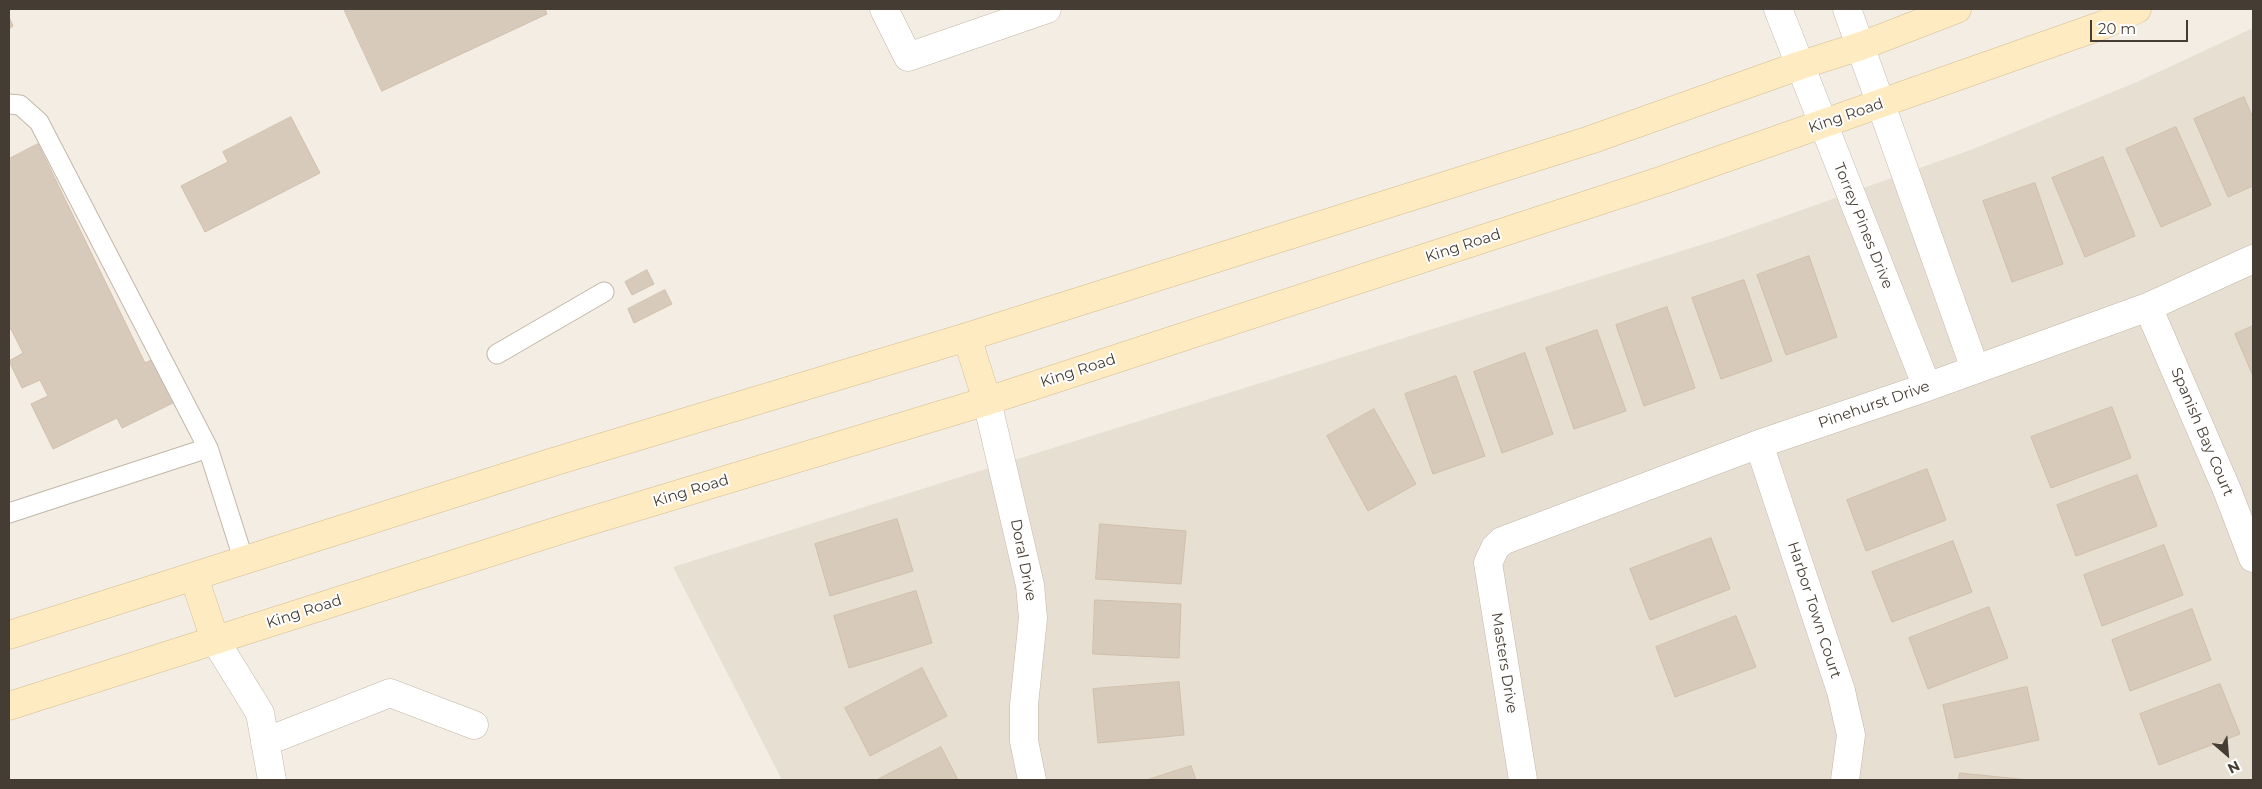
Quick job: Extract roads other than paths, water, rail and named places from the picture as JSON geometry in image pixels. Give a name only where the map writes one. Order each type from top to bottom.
[{"type":"street","points":[[884,9],[908,57],[1047,9]]},
{"type":"street","name":"Torrey Pines Drive","points":[[1778,9],[1927,387]]},
{"type":"street","points":[[1847,9],[1975,369]]},
{"type":"street","points":[[9,635],[553,462],[967,337],[1590,140],[1801,65],[1861,46],[1957,9]]},
{"type":"street","name":"King Road","points":[[9,706],[573,526],[987,401],[1591,204],[2103,25],[2138,9]]},
{"type":"street","name":"Pinehurst Drive","points":[[1495,548],[1510,537],[1759,444],[1927,387],[2148,307],[2253,258]]},
{"type":"street","name":"Spanish Bay Court","points":[[2148,307],[2227,490],[2253,558]]},
{"type":"street","points":[[967,337],[987,401]]},
{"type":"street","name":"Doral Drive","points":[[987,401],[1030,585],[1033,618],[1024,705],[1024,741],[1032,780]]},
{"type":"street","name":"Harbor Town Court","points":[[1759,444],[1841,691],[1851,735],[1845,780]]},
{"type":"street","name":"Masters Drive","points":[[1495,548],[1488,563],[1523,780]]},
{"type":"street","points":[[194,577],[215,640],[260,713],[272,780]]},
{"type":"street","points":[[265,742],[390,693],[474,724]]},
{"type":"lane","points":[[9,104],[20,105],[39,122],[208,448],[244,560]]},
{"type":"lane","points":[[497,354],[604,292]]},
{"type":"lane","points":[[9,513],[208,448]]}]
